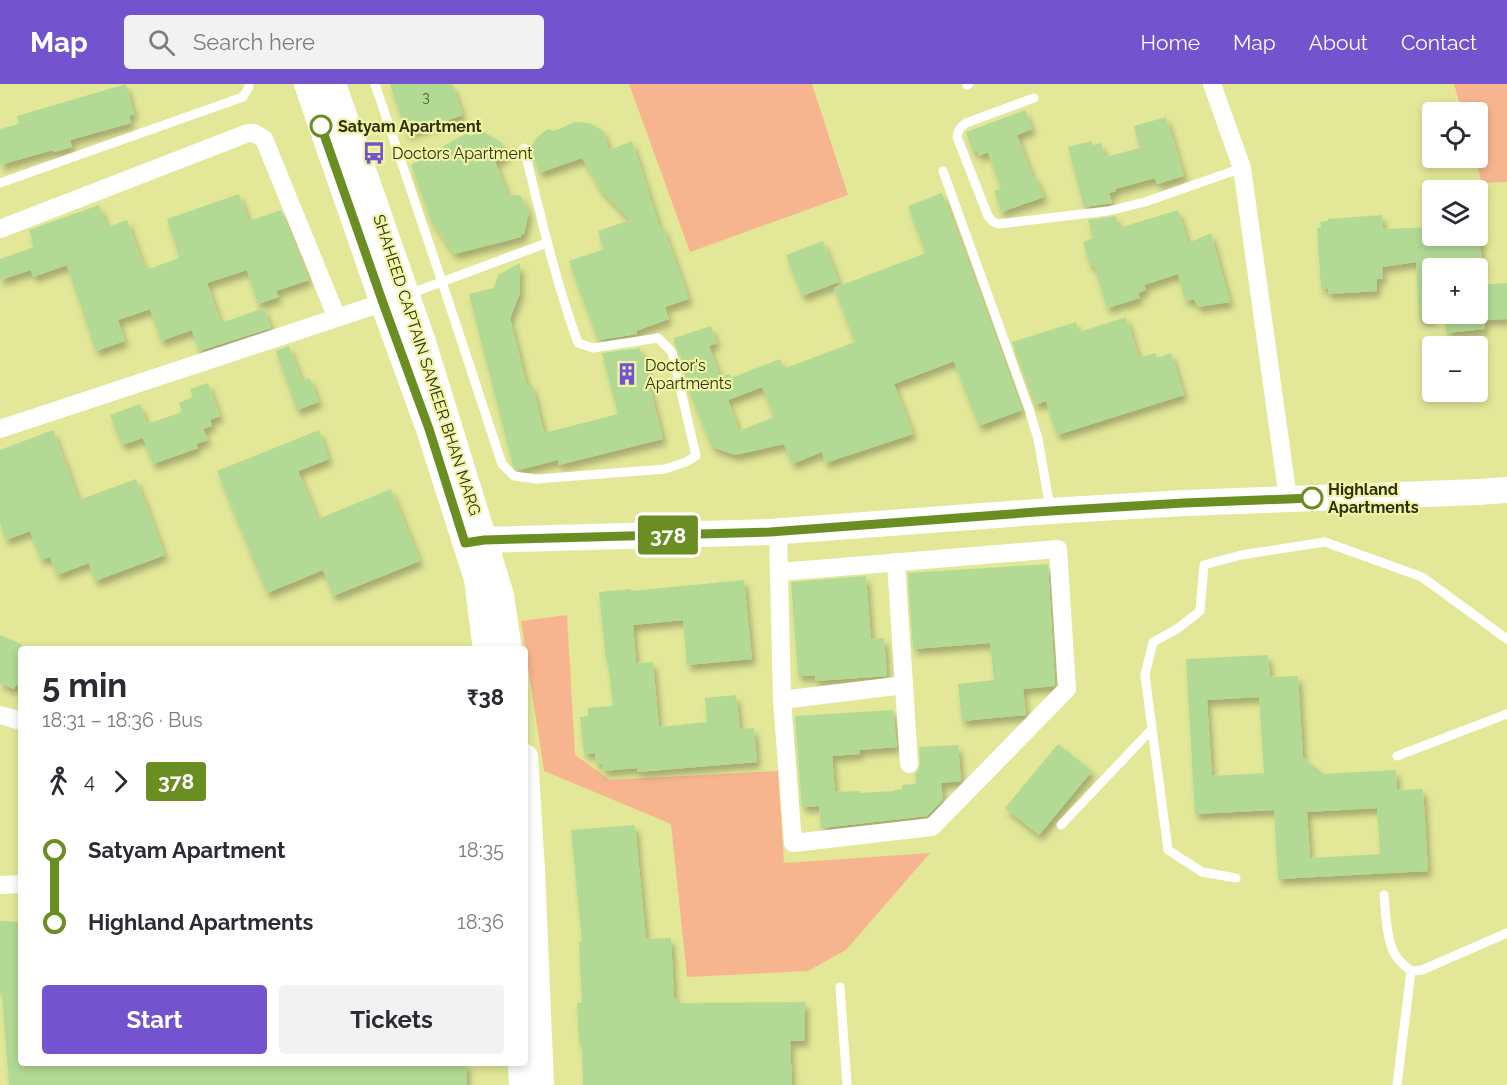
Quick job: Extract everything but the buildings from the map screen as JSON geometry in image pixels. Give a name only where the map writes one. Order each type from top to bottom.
[{"type":"street","name":"SHAHEED CAPTAIN SAMEER BHAN MARG","points":[[307,84],[429,429],[475,542],[501,594],[508,646]]},
{"type":"street","name":"SHAHEED CAPTAIN SAMEER BHAN MARG","points":[[333,84],[423,342],[475,542],[485,646]]},
{"type":"street","points":[[1212,84],[1242,168],[1288,499]]},
{"type":"street","points":[[0,229],[248,133],[254,133],[264,139],[337,318]]},
{"type":"street","points":[[0,429],[407,295]]},
{"type":"street","points":[[475,542],[778,532],[1184,503],[1507,490]]},
{"type":"street","points":[[778,532],[782,700],[793,843],[932,827],[1067,689],[1058,549],[780,572]]},
{"type":"street","points":[[896,562],[909,764]]},
{"type":"street","points":[[782,700],[904,685]]},
{"type":"street","points":[[0,715],[18,720]]},
{"type":"street","points":[[528,842],[541,1085]]},
{"type":"street","points":[[0,885],[18,884]]},
{"type":"street","points":[[521,1066],[522,1085]]},
{"type":"lane","points":[[0,183],[243,97],[247,93],[249,84]]},
{"type":"lane","points":[[375,84],[502,464],[514,476],[537,479],[665,469],[686,462],[696,456],[672,352],[658,338],[593,348],[578,343],[548,243],[524,148]]},
{"type":"lane","points":[[1034,98],[966,123],[957,132],[987,216],[998,224],[1108,211],[1145,202],[1242,168]]},
{"type":"lane","points":[[943,171],[1029,409],[1038,439],[1050,511]]},
{"type":"lane","points":[[407,295],[548,243]]},
{"type":"lane","points":[[1236,878],[1202,872],[1168,850],[1145,675],[1153,642],[1177,629],[1200,611],[1204,565],[1241,555],[1325,542],[1422,577],[1507,639]]},
{"type":"lane","points":[[1397,756],[1507,714]]},
{"type":"lane","points":[[1061,825],[1152,729]]},
{"type":"lane","points":[[1384,895],[1388,932],[1394,953],[1411,971],[1422,970],[1507,933]]},
{"type":"lane","points":[[1397,1085],[1411,971]]},
{"type":"lane","points":[[840,987],[847,1085]]},
{"type":"shaded area","points":[[629,84],[812,84],[848,195],[690,252]]},
{"type":"shaded area","points":[[1454,84],[1507,84],[1507,182],[1488,183],[1488,180],[1481,180],[1478,168],[1488,168],[1488,102],[1459,102]]},
{"type":"shaded area","points":[[567,615],[575,755],[610,780],[778,771],[784,863],[930,853],[846,950],[808,971],[687,977],[671,824],[544,771],[528,667],[528,646],[525,646],[521,621]]},
{"type":"bus line","name":"378","points":[[321,126],[429,429],[465,543],[484,540],[770,532],[1050,511],[1312,498]]},
{"type":"place","name":"Satyam Apartment","points":[[321,126]]},
{"type":"place","name":"Doctors Apartment","points":[[374,153]]},
{"type":"place","name":"Doctor's Apartments","points":[[627,374]]},
{"type":"place","name":"Highland Apartments","points":[[1312,498]]}]
